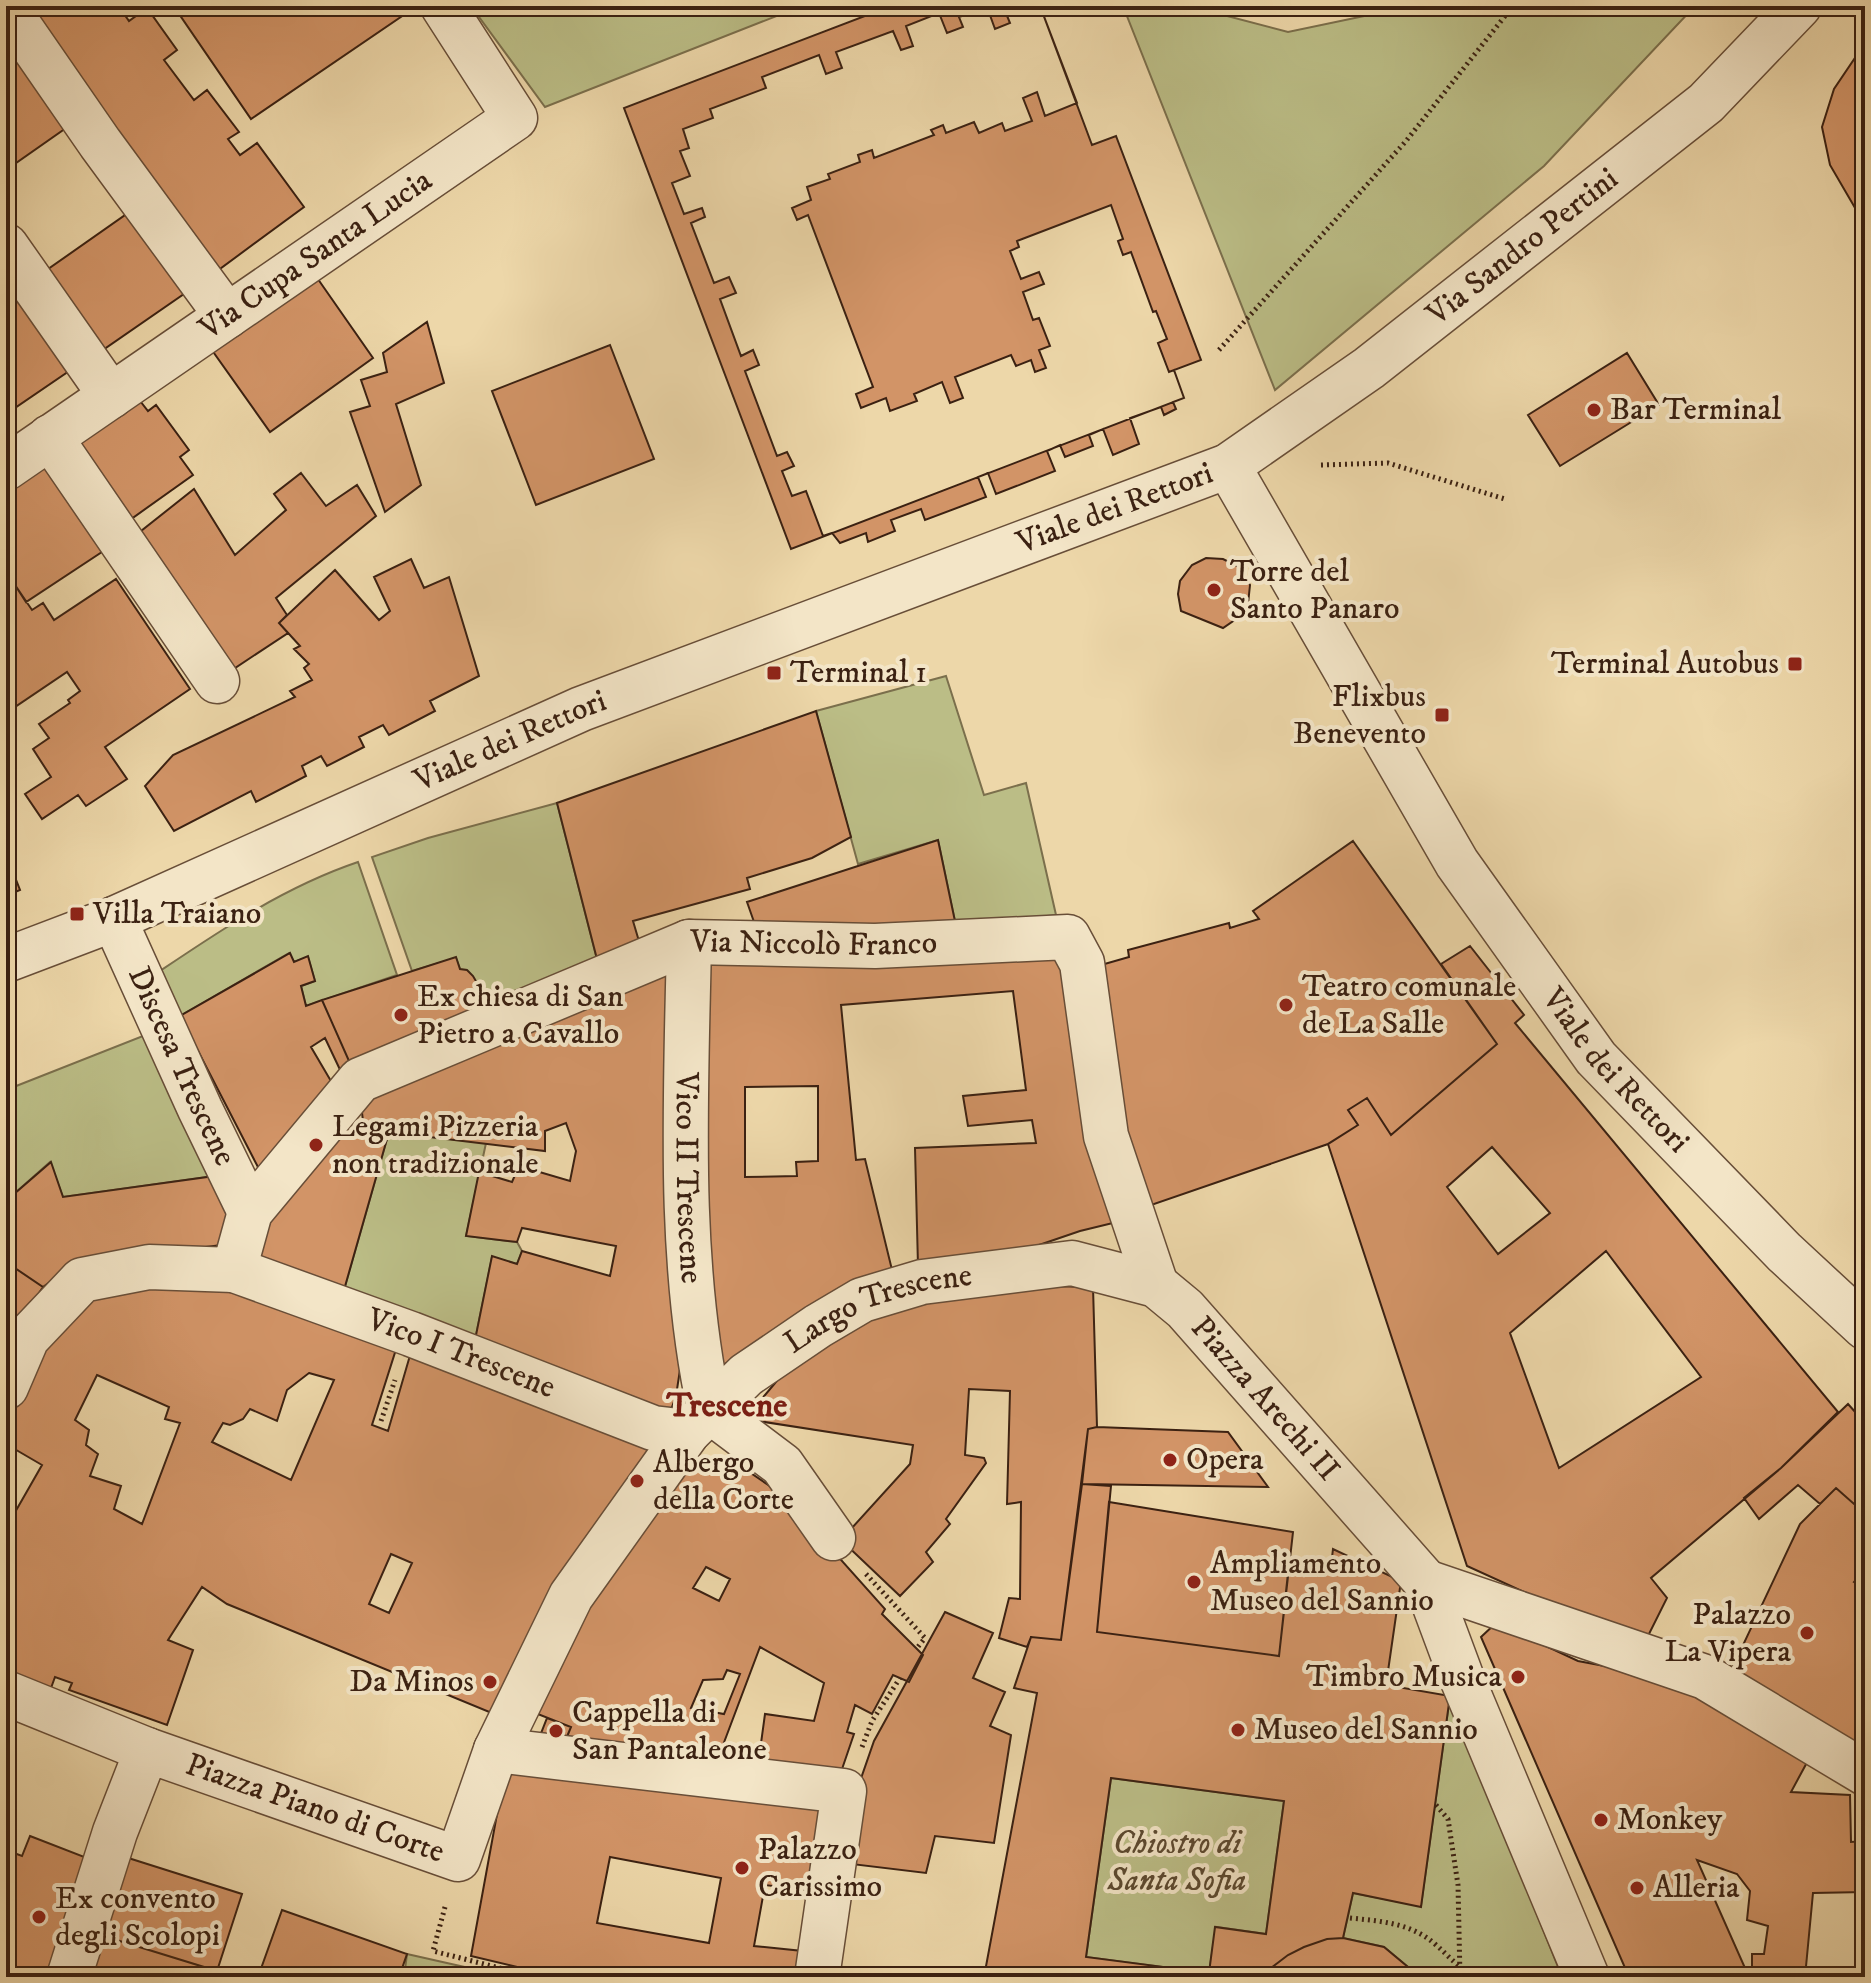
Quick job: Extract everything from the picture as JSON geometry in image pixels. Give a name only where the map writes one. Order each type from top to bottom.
[{"type":"street","name":"Via Cupa Santa Lucia","points":[[6,468],[515,118],[443,6]]},
{"type":"street","name":"Via Sandro Pertini","points":[[1228,466],[1369,368],[1706,103],[1799,6]]},
{"type":"street","points":[[6,7],[100,143],[227,316]]},
{"type":"street","points":[[13,268],[111,396]]},
{"type":"street","points":[[50,437],[217,681]]},
{"type":"street","name":"Viale dei Rettori","points":[[6,960],[114,919],[581,709],[1228,466],[1457,863],[1596,1058],[1784,1252],[1865,1327]]},
{"type":"street","name":"Discesa Trescene","points":[[114,919],[250,1212]]},
{"type":"street","name":"Via Niccolò Franco","points":[[234,1270],[250,1212],[360,1080],[689,942],[875,946],[1068,937],[1082,963],[1106,1136],[1156,1285]]},
{"type":"street","name":"Vico II Trescene","points":[[689,942],[685,1167],[698,1357],[699,1422]]},
{"type":"street","name":"Piazza Arechi II","points":[[1072,1263],[1156,1285],[1185,1309],[1426,1582]]},
{"type":"street","name":"Largo Trescene","points":[[496,1750],[571,1596],[699,1422],[746,1375],[862,1300],[922,1282],[1072,1263]]},
{"type":"street","points":[[6,1387],[27,1338],[82,1280],[149,1267],[234,1270]]},
{"type":"street","name":"Vico I Trescene","points":[[234,1270],[411,1334],[653,1428],[699,1422]]},
{"type":"street","points":[[699,1422],[782,1465],[833,1538]]},
{"type":"street","points":[[1426,1582],[1705,1677],[1865,1773]]},
{"type":"street","points":[[1426,1582],[1461,1676],[1587,1977]]},
{"type":"street","points":[[6,1693],[147,1750]]},
{"type":"street","name":"Piazza Piano di Corte","points":[[69,1977],[115,1832],[147,1750],[458,1859],[496,1750]]},
{"type":"street","points":[[496,1750],[844,1791],[817,1977]]},
{"type":"path","points":[[1219,350],[1406,141],[1513,6]]},
{"type":"path","points":[[1308,465],[1388,463],[1505,499]]},
{"type":"path","points":[[833,1538],[925,1638],[917,1648]]},
{"type":"path","points":[[844,1791],[872,1721],[900,1678]]},
{"type":"path","points":[[1436,1805],[1448,1819],[1456,1872],[1460,1977]]},
{"type":"path","points":[[458,1859],[433,1951],[535,1977]]},
{"type":"path","points":[[1350,1918],[1395,1922],[1433,1941],[1458,1968],[1475,1977]]},
{"type":"green space","points":[[471,6],[802,6],[545,107]]},
{"type":"green space","points":[[1123,6],[1189,6],[1288,32],[1412,6],[1695,6],[1544,166],[1275,390]]},
{"type":"green space","points":[[946,676],[984,795],[1026,783],[1056,915],[956,926],[938,840],[858,864],[816,711]]},
{"type":"green space","points":[[557,803],[599,967],[476,1022],[472,1008],[479,996],[479,986],[460,969],[456,958],[412,971],[372,857],[428,838]]},
{"type":"green space","points":[[358,862],[397,975],[306,1006],[301,986],[315,981],[308,957],[294,962],[289,953],[180,1016],[157,973],[279,897]]},
{"type":"green space","points":[[148,1034],[222,1175],[63,1197],[50,1162],[6,1201],[6,1090]]},
{"type":"green space","points":[[389,1132],[486,1143],[466,1236],[517,1242],[522,1251],[517,1264],[492,1257],[474,1345],[342,1297]]},
{"type":"green space","points":[[1450,1696],[1562,1977],[1420,1977],[1384,1947],[1343,1938],[1353,1893],[1421,1906]]},
{"type":"green space","name":"Chiostro di Santa Sofia","points":[[1111,1778],[1284,1801],[1266,1934],[1216,1927],[1209,1973],[1086,1957]]},
{"type":"green space","points":[[407,1954],[509,1977],[404,1977]]},
{"type":"building","points":[[25,6],[122,6],[120,8],[129,21],[147,8],[177,50],[164,60],[194,100],[207,90],[239,132],[228,139],[240,155],[257,143],[304,207],[213,274]]},
{"type":"building","points":[[408,6],[411,10],[251,119],[175,8]]},
{"type":"building","points":[[891,6],[1040,6],[1092,145],[1116,136],[1201,360],[1174,370],[1184,398],[791,549],[624,108]]},
{"type":"building","points":[[1003,6],[1040,6],[1077,103],[1045,116],[1037,92],[1023,98],[1032,121],[1005,131],[1002,123],[979,133],[974,122],[946,133],[943,125],[931,130],[934,135],[874,158],[872,150],[858,155],[860,162],[828,174],[830,179],[807,187],[811,200],[792,208],[797,220],[808,215],[873,387],[856,394],[861,408],[886,398],[890,411],[917,401],[914,394],[942,382],[950,403],[963,398],[955,377],[1011,355],[1016,366],[1031,360],[1035,372],[1046,368],[1039,350],[1050,346],[1039,318],[1033,320],[1023,292],[1044,284],[1039,272],[1021,279],[1010,251],[1019,247],[1017,241],[1111,205],[1123,239],[1118,241],[1123,255],[1131,252],[1153,312],[1156,311],[1167,339],[1158,343],[1169,372],[1174,370],[1184,398],[1173,402],[1176,409],[1164,415],[1161,407],[1130,418],[1139,444],[1113,455],[1103,429],[1089,435],[1093,446],[1065,457],[1060,445],[1047,451],[1055,471],[996,494],[988,473],[978,477],[986,497],[925,520],[921,509],[891,520],[895,531],[868,542],[866,533],[840,543],[832,533],[823,536],[806,491],[792,496],[782,471],[794,466],[787,452],[777,456],[745,371],[759,365],[753,350],[741,356],[720,299],[736,293],[729,277],[714,283],[691,223],[705,217],[702,208],[684,214],[672,183],[690,176],[680,151],[689,148],[683,129],[713,118],[710,109],[766,88],[762,77],[819,55],[826,74],[842,68],[836,52],[893,31],[901,50],[913,46],[906,26],[939,13],[947,33],[963,27],[959,17],[987,7],[995,29],[1010,23]]},
{"type":"building","points":[[6,43],[66,128],[6,170]]},
{"type":"building","points":[[1865,43],[1865,225],[1830,165],[1822,127],[1834,89]]},
{"type":"building","points":[[138,206],[194,287],[97,354],[41,274]]},
{"type":"building","points":[[313,272],[373,358],[270,432],[209,346]]},
{"type":"building","points":[[26,296],[75,367],[6,414],[6,310]]},
{"type":"building","points":[[427,322],[444,383],[396,404],[421,485],[385,512],[350,412],[370,406],[361,380],[387,372],[383,353]]},
{"type":"building","points":[[610,345],[654,459],[536,505],[492,391]]},
{"type":"building","name":"Bar Terminal","points":[[1627,353],[1659,405],[1560,466],[1528,415]]},
{"type":"building","points":[[137,397],[148,411],[156,405],[189,450],[180,457],[193,475],[127,522],[71,446]]},
{"type":"building","points":[[54,459],[111,546],[26,602],[6,571],[6,491]]},
{"type":"building","points":[[301,473],[326,506],[357,485],[376,516],[276,598],[287,615],[279,623],[288,633],[229,672],[136,535],[194,489],[235,555],[286,510],[274,494]]},
{"type":"building","name":"Torre del Santo Panaro","points":[[1206,558],[1223,559],[1239,567],[1250,585],[1248,604],[1239,617],[1223,628],[1181,611],[1178,594],[1180,581],[1192,565]]},
{"type":"building","points":[[411,559],[424,588],[449,577],[479,676],[430,701],[435,711],[389,735],[383,725],[359,737],[364,747],[327,766],[321,756],[302,766],[306,776],[256,802],[251,791],[174,831],[145,786],[173,755],[295,697],[290,691],[312,680],[304,668],[309,664],[294,649],[300,646],[279,623],[335,570],[379,620],[390,611],[374,577]]},
{"type":"building","points":[[116,579],[190,689],[105,747],[127,779],[86,806],[78,795],[42,819],[25,794],[51,777],[33,749],[49,738],[39,724],[70,703],[68,700],[80,691],[67,672],[6,713],[6,596],[17,588],[32,610],[43,603],[54,620]]},
{"type":"building","points":[[816,711],[851,837],[812,858],[747,878],[750,889],[633,921],[641,948],[599,967],[557,803]]},
{"type":"building","points":[[938,840],[956,926],[760,939],[747,902]]},
{"type":"building","name":"Teatro comunale de La Salle","points":[[1353,841],[1497,1044],[1391,1135],[1367,1098],[1348,1110],[1358,1125],[1328,1144],[1131,1212],[1101,965],[1129,957],[1128,950],[1229,923],[1230,928],[1259,919],[1253,911]]},
{"type":"building","points":[[6,854],[20,890],[6,896]]},
{"type":"building","points":[[1470,946],[1524,1015],[1515,1023],[1838,1412],[1781,1468],[1651,1578],[1667,1598],[1643,1646],[1467,1566],[1328,1144],[1358,1125],[1348,1110],[1367,1098],[1391,1135],[1497,1044],[1441,964]],"holes":[[[1492,1147],[1550,1213],[1498,1254],[1447,1187]],[[1606,1251],[1701,1377],[1559,1468],[1510,1333]]]},
{"type":"building","points":[[703,947],[1070,948],[1117,1222],[1080,1231],[995,1260],[918,1266],[915,1148],[1036,1143],[1032,1120],[968,1126],[963,1096],[1026,1090],[1013,991],[841,1005],[856,1160],[865,1159],[893,1274],[715,1369],[697,1168]],"holes":[[[818,1086],[818,1161],[796,1162],[797,1176],[745,1177],[745,1087]]]},
{"type":"building","points":[[678,952],[685,1337],[676,1396],[668,1418],[474,1345],[492,1256],[517,1264],[522,1251],[610,1276],[616,1246],[522,1228],[517,1242],[466,1236],[479,1172],[512,1182],[519,1166],[570,1181],[576,1151],[566,1123],[545,1131],[545,1151],[364,1129],[359,1088]]},
{"type":"building","points":[[290,953],[294,962],[308,956],[315,981],[301,986],[306,1006],[322,1000],[353,1070],[343,1076],[325,1038],[311,1047],[338,1093],[260,1171],[180,1016]]},
{"type":"building","name":"Ex chiesa di San Pietro a Cavallo","points":[[456,957],[460,969],[467,970],[480,988],[481,996],[472,1008],[476,1022],[353,1070],[322,1000]]},
{"type":"building","points":[[333,1123],[387,1139],[342,1297],[253,1261],[278,1195]]},
{"type":"building","points":[[51,1162],[63,1197],[222,1175],[230,1244],[76,1263],[43,1287],[6,1262],[6,1201]]},
{"type":"building","points":[[6,1262],[43,1287],[6,1343]]},
{"type":"building","points":[[207,1276],[398,1343],[372,1425],[388,1431],[411,1352],[663,1444],[499,1716],[227,1604],[202,1587],[168,1640],[193,1650],[167,1725],[69,1690],[72,1683],[55,1677],[51,1688],[6,1672],[6,1528],[42,1465],[6,1444],[6,1421],[42,1344],[94,1289]],"holes":[[[309,1373],[334,1380],[291,1480],[212,1442],[223,1423],[230,1425],[243,1419],[250,1409],[277,1421],[287,1390]],[[97,1375],[169,1407],[165,1419],[180,1423],[142,1524],[114,1509],[121,1486],[90,1476],[98,1454],[86,1445],[89,1430],[75,1420]],[[391,1554],[412,1563],[389,1613],[369,1604]]]},
{"type":"building","points":[[1006,1285],[1093,1287],[1097,1427],[1088,1429],[1061,1640],[1031,1637],[1027,1647],[999,1638],[1009,1598],[1020,1599],[1021,1502],[1007,1504],[1010,1391],[969,1389],[965,1455],[984,1458],[986,1463],[946,1519],[950,1524],[926,1552],[933,1562],[900,1596],[841,1540],[910,1464],[913,1445],[745,1419],[791,1364],[922,1289]]},
{"type":"building","points":[[1848,1404],[1865,1423],[1865,1494],[1854,1504],[1836,1488],[1820,1504],[1798,1485],[1759,1519],[1744,1498],[1781,1468]]},
{"type":"building","points":[[1088,1429],[1228,1432],[1268,1487],[1082,1484]]},
{"type":"building","points":[[684,1447],[728,1478],[739,1465],[783,1495],[885,1609],[882,1614],[923,1655],[909,1682],[893,1675],[872,1714],[855,1705],[847,1732],[854,1734],[841,1772],[758,1765],[765,1714],[814,1721],[824,1683],[760,1647],[717,1761],[564,1744],[571,1727],[525,1709]],"holes":[[[706,1567],[730,1579],[719,1601],[693,1588]],[[727,1670],[740,1674],[724,1714],[691,1708],[703,1680],[723,1679]]]},
{"type":"building","name":"Museo del Sannio","points":[[1082,1484],[1111,1486],[1097,1632],[1279,1656],[1289,1564],[1330,1574],[1333,1549],[1401,1581],[1386,1685],[1450,1696],[1421,1907],[1353,1893],[1343,1938],[1327,1939],[1304,1947],[1259,1977],[984,1977],[1037,1693],[1014,1688],[1031,1637],[1061,1640]],"holes":[[[1111,1778],[1284,1801],[1266,1934],[1215,1927],[1209,1973],[1086,1957]]]},
{"type":"building","name":"Palazzo La Vipera","points":[[1836,1488],[1854,1504],[1865,1494],[1865,1569],[1854,1582],[1865,1589],[1865,1753],[1728,1677],[1800,1524]]},
{"type":"building","name":"Ampliamento Museo del Sannio","points":[[1109,1502],[1293,1532],[1279,1656],[1097,1632]]},
{"type":"building","points":[[945,1612],[993,1633],[973,1678],[1005,1692],[990,1726],[1011,1735],[994,1843],[935,1836],[926,1873],[843,1863],[858,1787],[874,1741]]},
{"type":"building","points":[[1496,1623],[1578,1661],[1700,1684],[1811,1755],[1791,1792],[1850,1795],[1851,1842],[1865,1841],[1865,1892],[1813,1893],[1805,1977],[1752,1977],[1752,1954],[1764,1954],[1768,1926],[1747,1920],[1750,1891],[1737,1874],[1697,1860],[1749,1977],[1629,1977],[1481,1637]]},
{"type":"building","name":"Cappella di San Pantaleone","points":[[547,1718],[571,1727],[564,1744],[540,1736]]},
{"type":"building","name":"Palazzo Carissimo","points":[[506,1765],[828,1802],[814,1891],[765,1885],[754,1946],[812,1952],[808,1977],[559,1977],[471,1956]],"holes":[[[610,1857],[721,1878],[709,1943],[597,1923]]]},
{"type":"building","name":"Ex convento degli Scolopi","points":[[30,1836],[87,1858],[55,1977],[6,1977],[6,1850],[22,1856]]},
{"type":"building","points":[[122,1856],[242,1894],[217,1971],[97,1934]]},
{"type":"building","points":[[282,1910],[407,1954],[399,1977],[258,1977]]},
{"type":"building","points":[[97,1934],[217,1971],[215,1977],[83,1977]]},
{"type":"building","points":[[1343,1938],[1384,1947],[1420,1977],[1259,1977],[1304,1947],[1327,1939]]},
{"type":"place","name":"Bar Terminal","points":[[1594,410]]},
{"type":"place","name":"Torre del Santo Panaro","points":[[1214,590]]},
{"type":"place","name":"Terminal Autobus","points":[[1795,664]]},
{"type":"place","name":"Terminal 1","points":[[774,673]]},
{"type":"place","name":"Flixbus Benevento","points":[[1442,715]]},
{"type":"place","name":"Villa Traiano","points":[[77,914]]},
{"type":"place","name":"Teatro comunale de La Salle","points":[[1286,1005]]},
{"type":"place","name":"Ex chiesa di San Pietro a Cavallo","points":[[401,1015]]},
{"type":"place","name":"Legami Pizzeria non tradizionale","points":[[316,1145]]},
{"type":"place","name":"Opera","points":[[1170,1460]]},
{"type":"place","name":"Albergo della Corte","points":[[637,1481]]},
{"type":"place","name":"Ampliamento Museo del Sannio","points":[[1194,1582]]},
{"type":"place","name":"Palazzo La Vipera","points":[[1807,1633]]},
{"type":"place","name":"Timbro Musica","points":[[1518,1677]]},
{"type":"place","name":"Da Minos","points":[[490,1682]]},
{"type":"place","name":"Museo del Sannio","points":[[1238,1730]]},
{"type":"place","name":"Cappella di San Pantaleone","points":[[556,1731]]},
{"type":"place","name":"Monkey","points":[[1601,1820]]},
{"type":"place","name":"Palazzo Carissimo","points":[[742,1868]]},
{"type":"place","name":"Alleria","points":[[1637,1888]]},
{"type":"place","name":"Ex convento degli Scolopi","points":[[39,1917]]},
{"type":"district","name":"Trescene","points":[[727,1406]]}]
